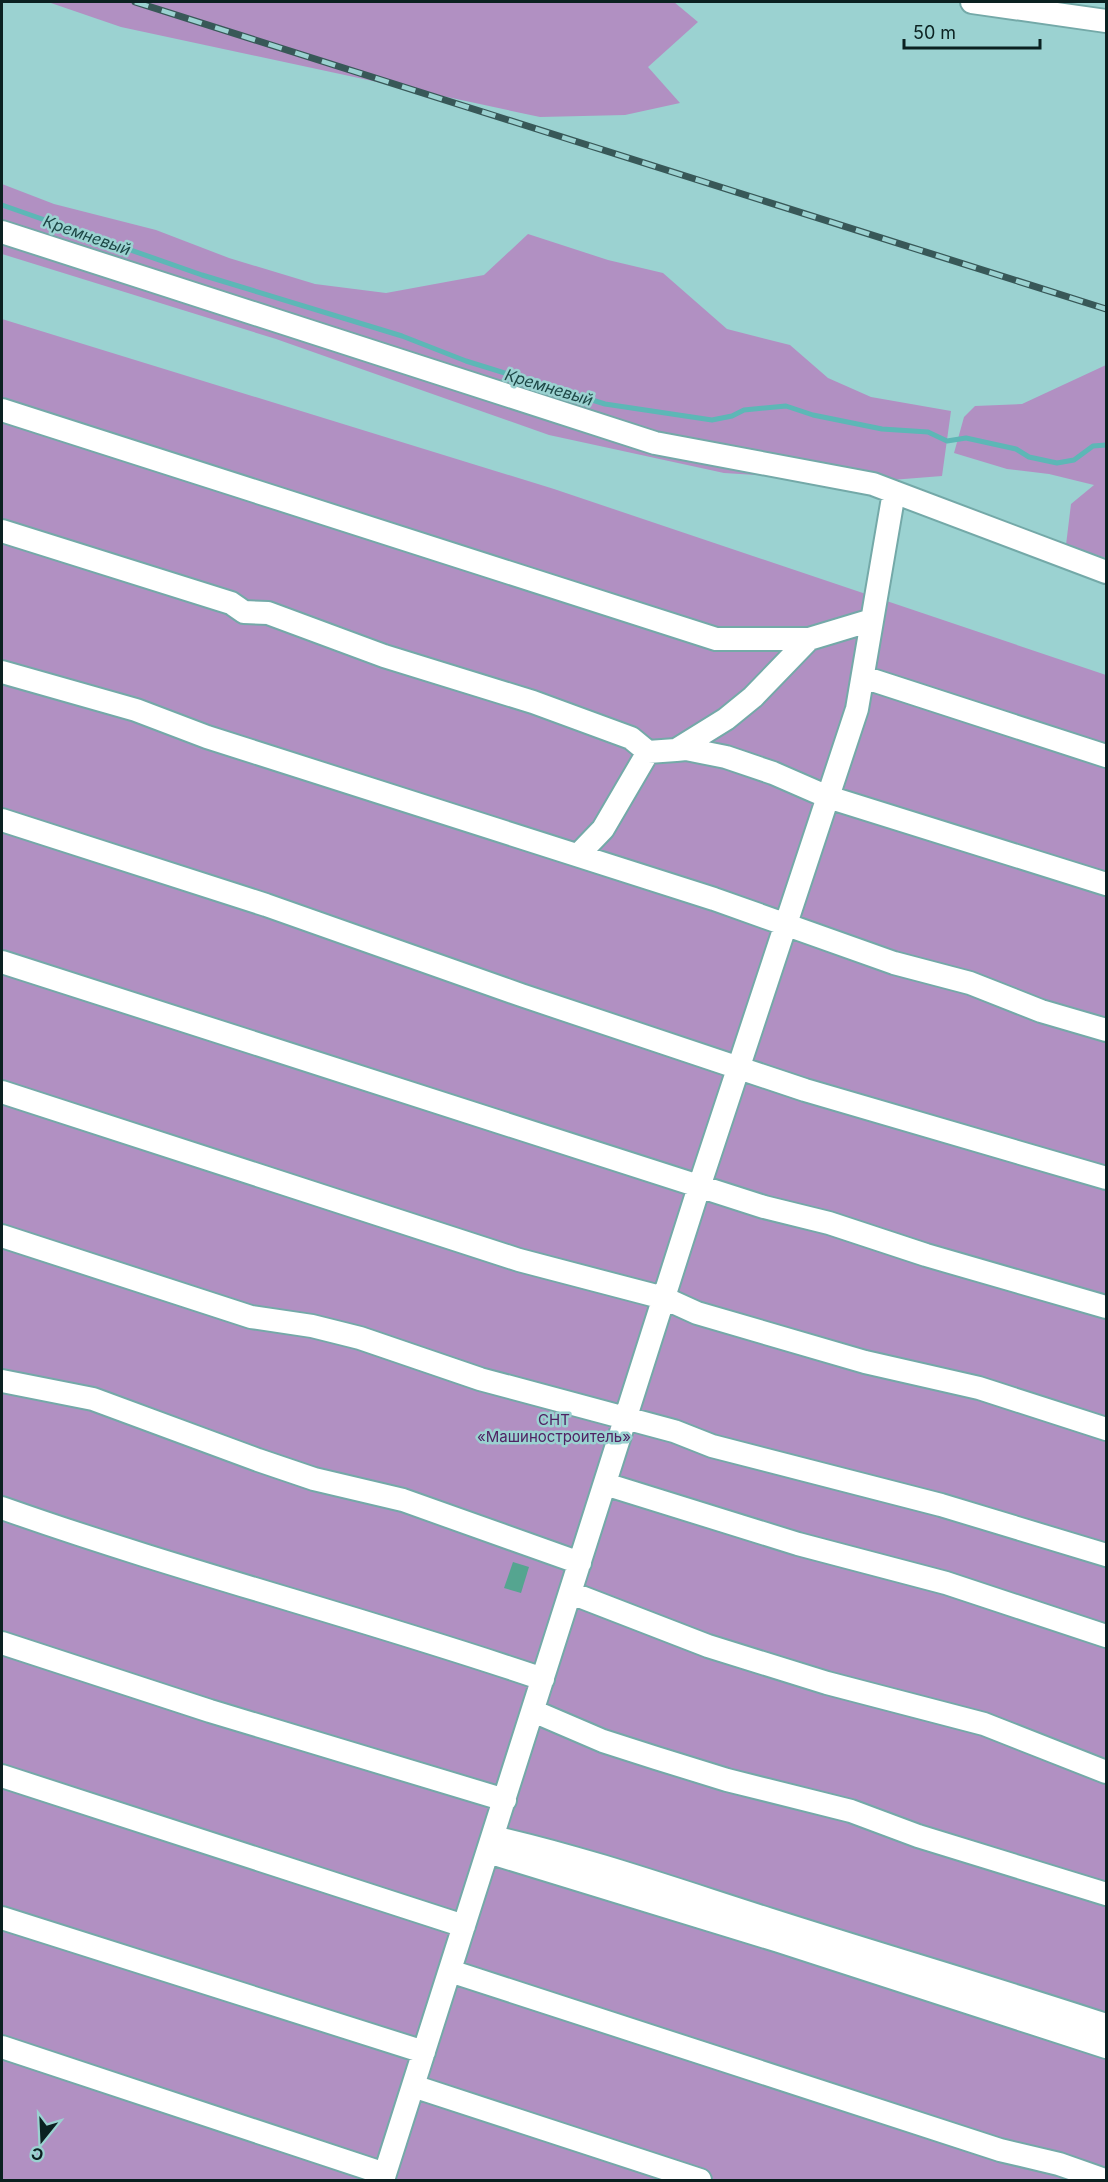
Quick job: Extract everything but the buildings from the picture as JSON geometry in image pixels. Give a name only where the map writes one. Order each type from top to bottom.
[{"type":"lane","points":[[972,2],[1107,21]]},
{"type":"lane","points":[[2,232],[655,443],[873,484],[1107,572]]},
{"type":"lane","points":[[2,410],[717,639],[810,639],[872,620]]},
{"type":"lane","points":[[2,2047],[384,2177],[700,1184],[857,709],[894,492]]},
{"type":"lane","points":[[2,531],[231,603],[244,612],[268,613],[384,656],[533,702],[631,738],[648,752],[686,749],[726,757],[773,773],[828,797],[1107,884]]},
{"type":"lane","points":[[676,750],[726,719],[753,697],[810,639]]},
{"type":"lane","points":[[2,672],[136,710],[207,737],[578,855],[787,924],[894,963],[969,983],[1041,1011],[1107,1030]]},
{"type":"lane","points":[[862,677],[1107,756]]},
{"type":"lane","points":[[578,855],[603,829],[648,752]]},
{"type":"lane","points":[[2,820],[266,904],[738,1069],[1107,1178]]},
{"type":"lane","points":[[2,962],[700,1184],[764,1207],[830,1223],[926,1255],[1107,1307]]},
{"type":"lane","points":[[2,1092],[316,1192],[428,1232],[603,1284],[664,1298],[697,1313],[865,1362],[979,1388],[1107,1430]]},
{"type":"lane","points":[[2,1236],[251,1317],[312,1326],[360,1338],[480,1379],[529,1390],[626,1420],[674,1431],[712,1446],[941,1505],[1107,1555]]},
{"type":"lane","points":[[2,1381],[93,1400],[314,1479],[403,1500],[580,1563]]},
{"type":"lane","points":[[605,1484],[798,1544],[946,1583],[1107,1636]]},
{"type":"lane","points":[[2,1508],[106,1544],[419,1637],[543,1679]]},
{"type":"lane","points":[[571,1593],[708,1646],[827,1683],[984,1724],[1107,1772]]},
{"type":"lane","points":[[2,1643],[210,1711],[505,1800]]},
{"type":"lane","points":[[533,1711],[603,1741],[656,1758],[726,1780],[851,1811],[918,1836],[1107,1894]]},
{"type":"lane","points":[[2,1776],[464,1926]]},
{"type":"lane","points":[[490,1845],[532,1846],[859,1946],[927,1971],[1107,2025]]},
{"type":"lane","points":[[490,1845],[1107,2047]]},
{"type":"lane","points":[[2,1918],[424,2052]]},
{"type":"lane","points":[[450,1971],[1000,2150],[1059,2164],[1105,2181]]},
{"type":"lane","points":[[413,2086],[700,2181]]},
{"type":"green space","points":[[48,2],[674,2],[698,22],[648,67],[680,103],[625,115],[540,117],[121,27]]},
{"type":"green space","points":[[2,184],[54,204],[156,230],[229,258],[315,284],[386,293],[484,275],[528,234],[608,260],[663,273],[727,329],[790,345],[828,378],[871,397],[951,411],[942,476],[866,482],[724,473],[549,435],[276,339],[2,254]]},
{"type":"green space","name":"СНТ «Машиностроитель»","points":[[2,319],[554,489],[1106,675],[1106,2180],[2,2180]]},
{"type":"green space","points":[[1106,365],[1106,558],[1066,545],[1071,504],[1094,485],[1049,474],[1007,469],[954,453],[964,417],[975,406],[1022,404]]},
{"type":"waterway","name":"Кремневый","points":[[2,205],[202,275],[402,336],[466,361],[605,404],[712,420],[732,416],[744,410],[786,406],[813,415],[882,429],[928,432],[947,441],[966,438],[1016,449],[1029,457],[1057,463],[1074,460],[1093,446],[1106,445]]},
{"type":"railway","points":[[135,2],[1106,309]]}]
